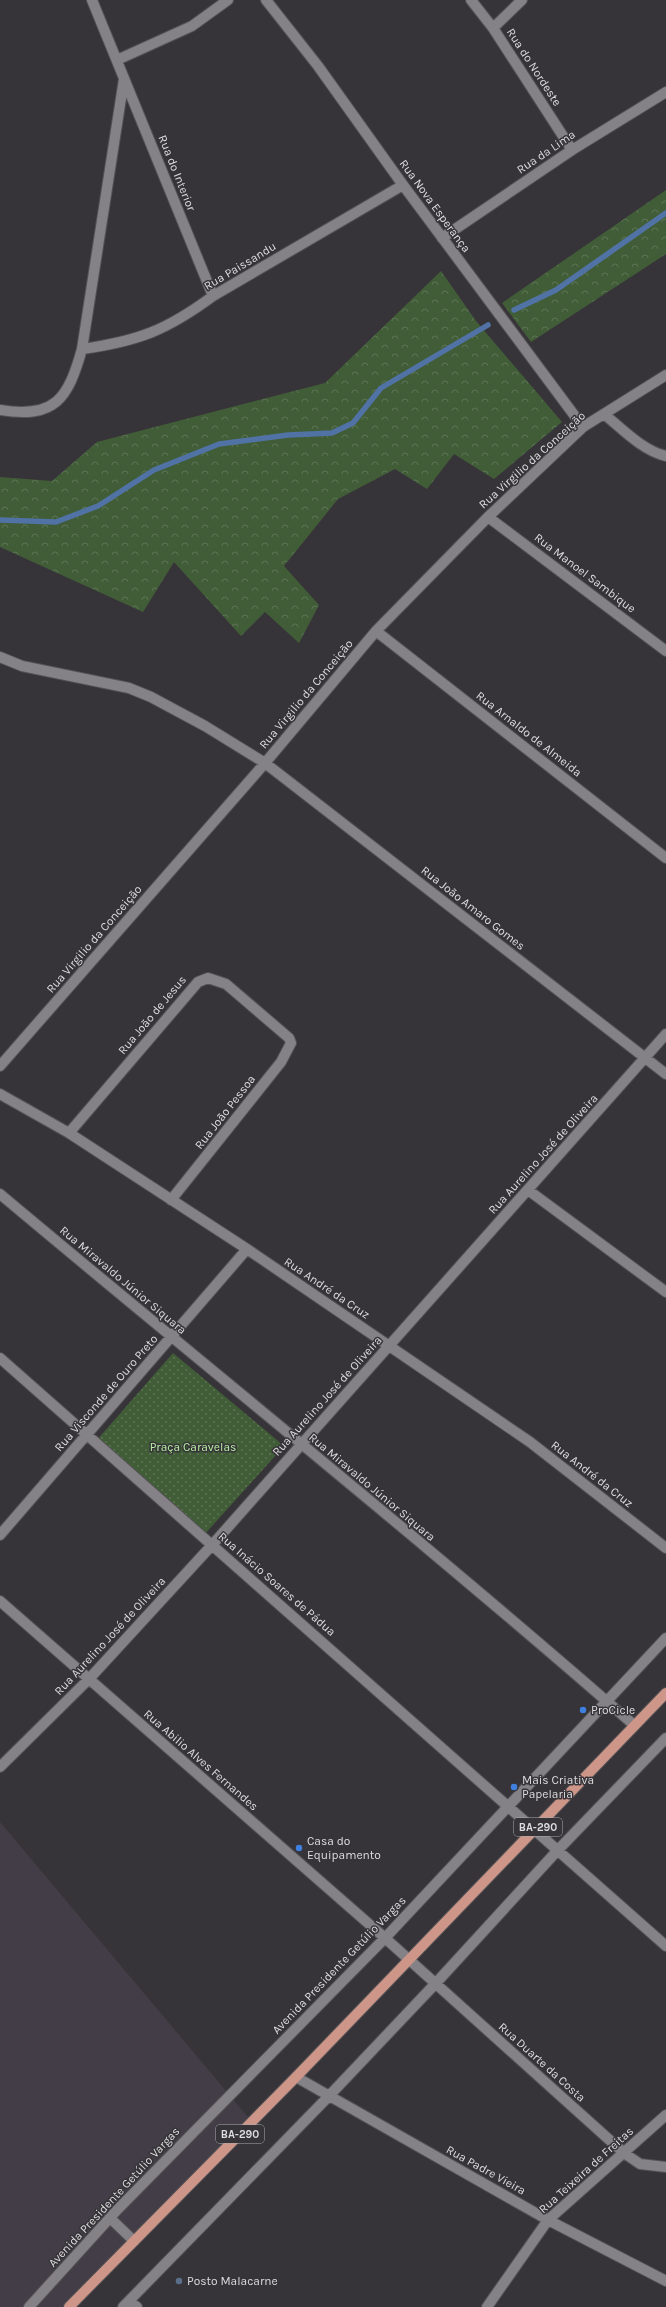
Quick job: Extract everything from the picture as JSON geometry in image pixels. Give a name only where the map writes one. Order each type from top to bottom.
[{"type":"main road","name":"BA-290","points":[[69,2307],[296,2078],[666,1693]]},
{"type":"street","name":"Rua do Interior","points":[[92,0],[213,296]]},
{"type":"street","points":[[117,60],[192,26],[228,0]]},
{"type":"street","name":"Rua Nova Esperança","points":[[266,0],[318,66],[403,185],[583,427]]},
{"type":"street","name":"Rua do Nordeste","points":[[471,0],[492,28],[572,150]]},
{"type":"street","points":[[492,28],[522,0]]},
{"type":"street","points":[[0,410],[34,413],[53,404],[64,395],[69,387],[82,349],[124,79]]},
{"type":"street","name":"Rua da Lima","points":[[442,238],[572,150],[666,92]]},
{"type":"street","name":"Rua Paissandu","points":[[82,349],[109,345],[156,332],[187,316],[213,296],[403,185]]},
{"type":"street","name":"Rua Virgilio da Conceição","points":[[0,1066],[266,763],[376,631],[488,517],[583,427],[666,375]]},
{"type":"street","points":[[604,414],[637,440],[666,456]]},
{"type":"street","name":"Rua Manoel Sambique","points":[[488,517],[666,651]]},
{"type":"street","name":"Rua Arnaldo de Almeida","points":[[376,631],[666,858]]},
{"type":"street","name":"Rua João Amaro Gomes","points":[[0,657],[22,666],[129,688],[151,697],[191,718],[266,763],[666,1074]]},
{"type":"street","name":"Rua João de Jesus","points":[[69,1133],[198,982],[208,978],[226,984],[289,1038]]},
{"type":"street","name":"Rua Aurelino José de Oliveira","points":[[0,1767],[89,1679],[213,1544],[301,1443],[666,1034]]},
{"type":"street","name":"Rua João Pessoa","points":[[171,1200],[285,1057],[291,1044],[289,1038]]},
{"type":"street","name":"Rua André da Cruz","points":[[0,1094],[69,1133],[247,1249],[530,1442],[666,1548]]},
{"type":"street","points":[[528,1190],[666,1292]]},
{"type":"street","name":"Rua Miravaldo Júnior Siquara","points":[[0,1194],[171,1338],[301,1443],[634,1725]]},
{"type":"street","name":"Rua Visconde de Ouro Preto","points":[[0,1535],[88,1435],[247,1249]]},
{"type":"street","name":"Rua Inácio Soares de Pádua","points":[[0,1358],[213,1544],[509,1806],[557,1851],[666,1946]]},
{"type":"street","name":"Rua Abilio Alves Fernandes","points":[[0,1601],[409,1959]]},
{"type":"street","name":"Avenida Presidente Getúlio Vargas","points":[[29,2307],[110,2218],[385,1938],[666,1638]]},
{"type":"street","points":[[130,2305],[436,1983],[557,1851],[666,1738]]},
{"type":"street","name":"Rua Duarte da Costa","points":[[409,1959],[624,2153],[640,2164],[666,2167]]},
{"type":"street","name":"Rua Padre Vieira","points":[[296,2078],[548,2220],[666,2281]]},
{"type":"street","name":"Rua Teixeira de Freitas","points":[[487,2307],[548,2220],[666,2115]]},
{"type":"street","points":[[110,2218],[134,2241]]},
{"type":"shaded area","points":[[0,1822],[248,2117],[64,2307],[0,2307]]},
{"type":"green space","points":[[666,190],[666,254],[531,342],[502,303]]},
{"type":"green space","points":[[441,271],[476,321],[562,422],[494,479],[454,454],[427,489],[395,469],[338,499],[284,566],[319,605],[299,643],[265,612],[241,636],[174,562],[143,612],[0,547],[0,477],[52,481],[97,442],[325,383]]},
{"type":"green space","name":"Praça Caravelas","points":[[173,1353],[284,1446],[204,1535],[96,1441]]},
{"type":"waterway","points":[[514,310],[556,290],[666,213]]},
{"type":"waterway","points":[[0,520],[56,522],[98,506],[154,470],[219,444],[288,435],[332,433],[353,423],[381,388],[488,325]]},
{"type":"place","name":"ProCicle","points":[[583,1710]]},
{"type":"place","name":"Mais Criativa Papelaria","points":[[514,1787]]},
{"type":"place","name":"Casa do Equipamento","points":[[299,1848]]},
{"type":"place","name":"Posto Malacarne","points":[[179,2281]]}]
